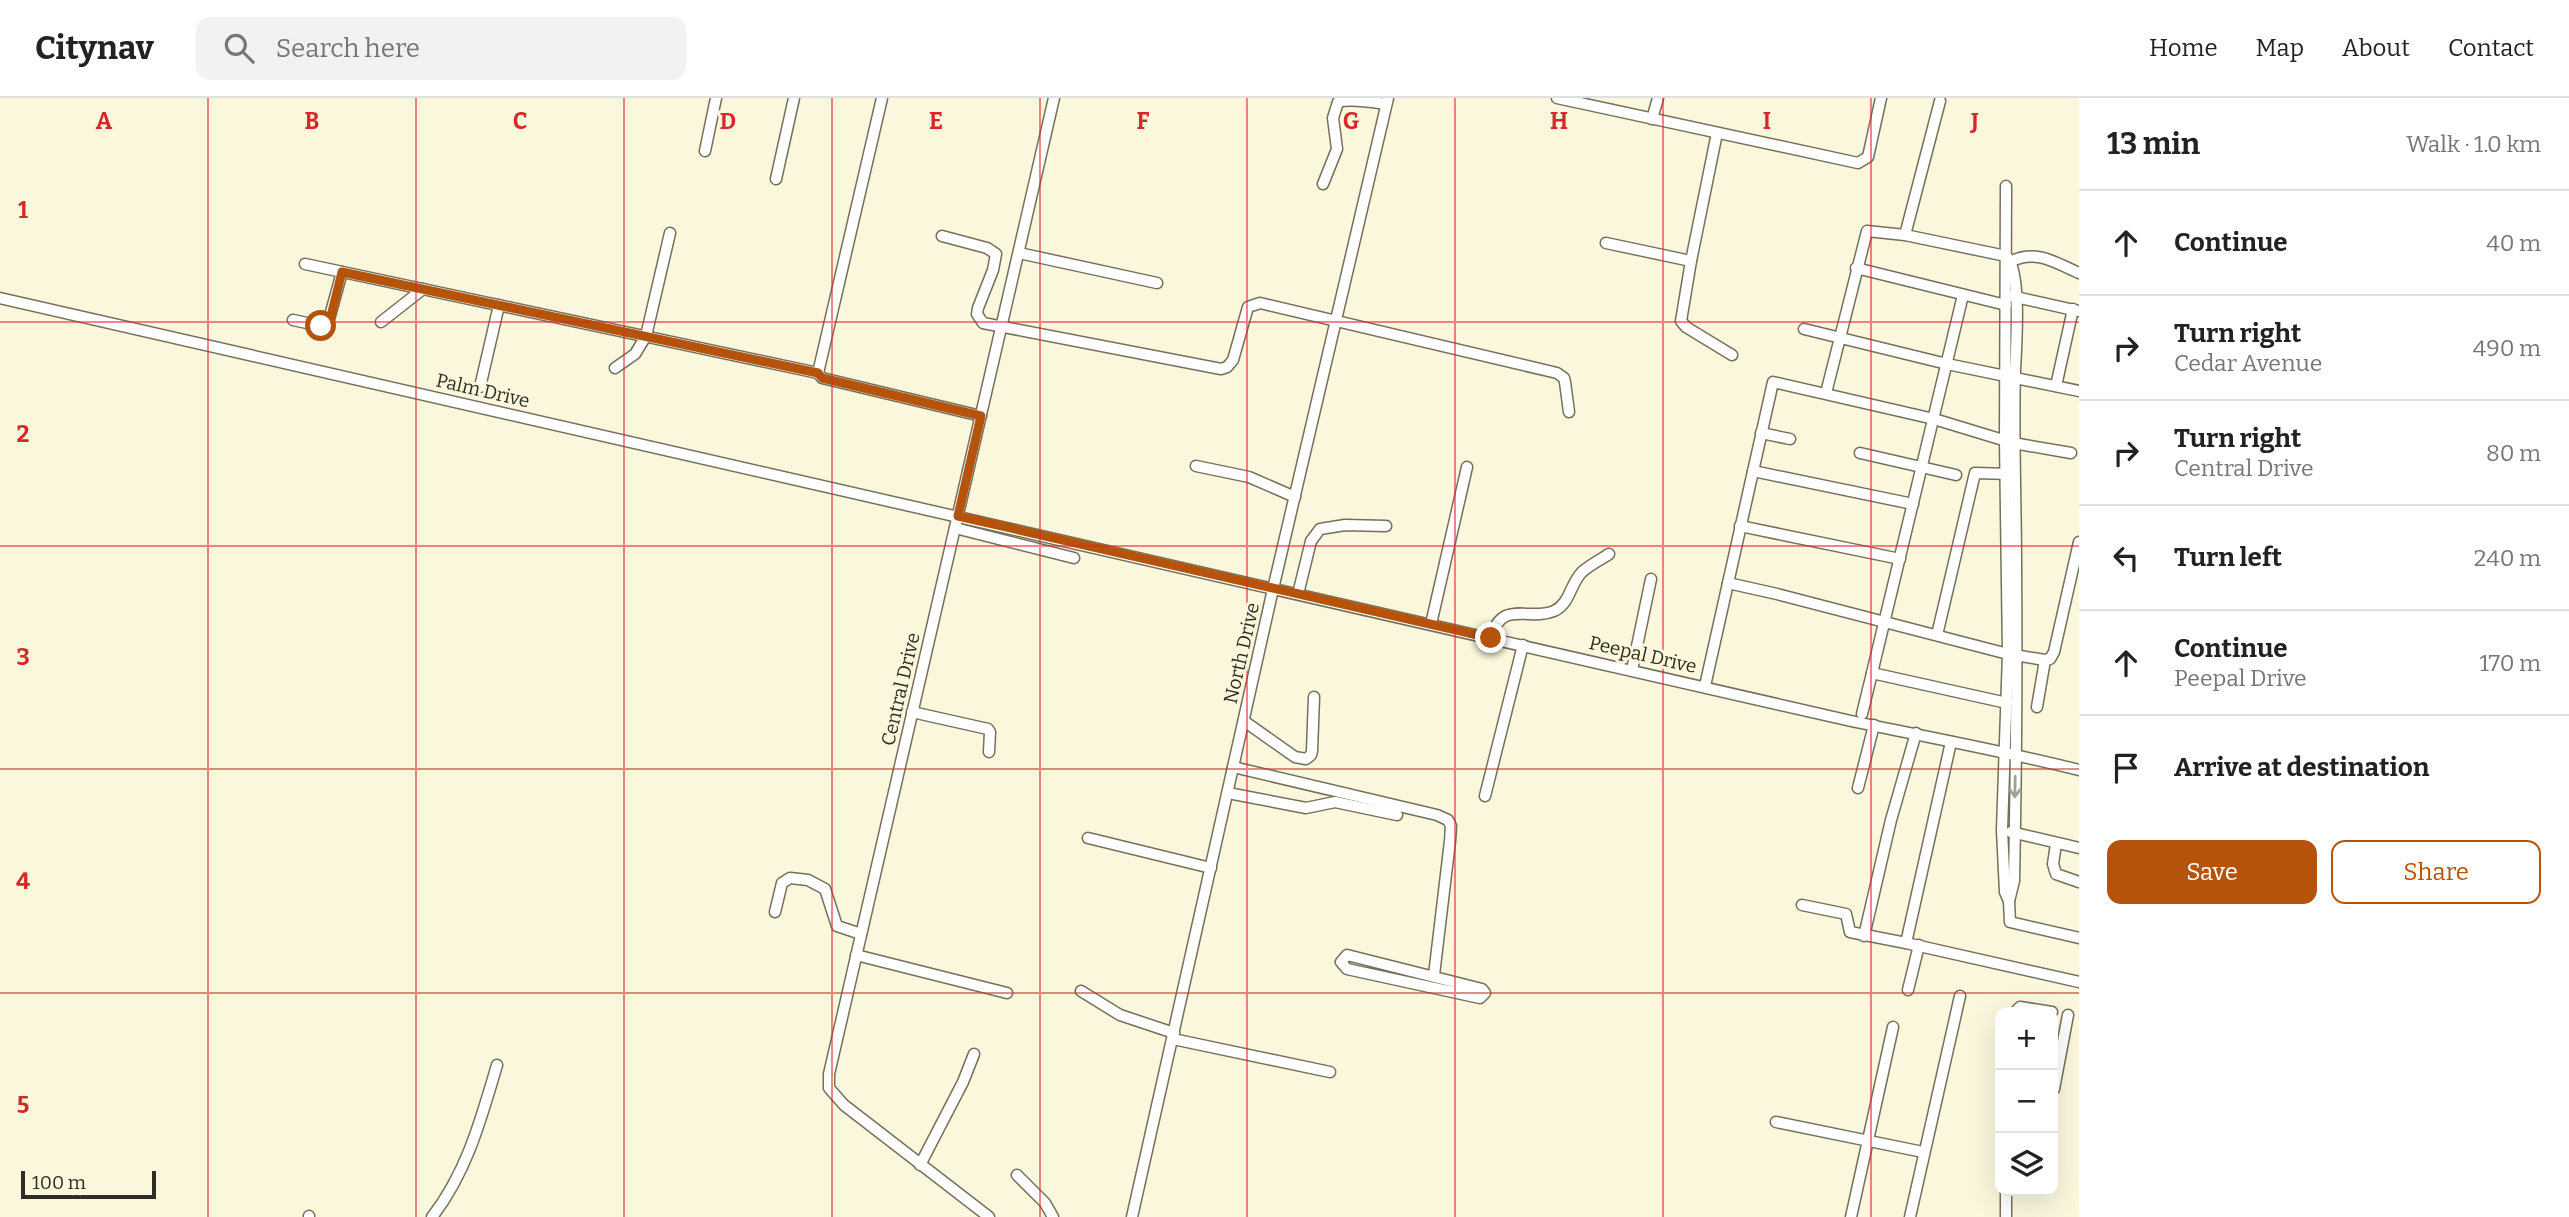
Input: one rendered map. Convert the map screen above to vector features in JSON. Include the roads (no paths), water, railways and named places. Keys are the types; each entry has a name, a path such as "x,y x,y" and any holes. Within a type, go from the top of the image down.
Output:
{"street":[{"path":"705,151 716,98"},
{"path":"776,179 794,98"},
{"path":"818,373 883,98"},
{"name":"Central Drive","path":"989,1217 844,1105 829,1088 828,1074 1054,98"},
{"path":"1556,98 1850,163 1864,162 1868,157 1881,98"},
{"path":"1652,119 1658,98"},
{"path":"1323,184 1337,149 1333,118 1338,102 1343,99 1387,101"},
{"path":"1905,235 1940,100"},
{"name":"North Drive","path":"1132,1217 1273,589 1387,101"},
{"path":"1717,133 1690,261 1681,321 1686,327 1732,355"},
{"path":"2006,186 2009,259 2011,655 2010,752 2003,830 2005,892 2009,901"},
{"path":"1826,393 1867,231 1905,235 2009,259 2027,255 2038,256 2079,273"},
{"path":"615,368 635,354 646,336 670,233"},
{"path":"942,236 987,248 996,254 977,314 983,323 1221,369 1233,360 1245,317 1252,304 1259,303 1557,373 1564,378 1569,412"},
{"path":"1606,243 1690,261"},
{"path":"1019,253 1157,283"},
{"path":"305,264 818,373 822,378 981,416"},
{"path":"1856,268 1963,295 2076,310 2056,386"},
{"path":"293,320 321,326 328,323 342,272"},
{"path":"381,322 423,289"},
{"path":"1862,714 1963,295"},
{"name":"Palm Drive","path":"0,298 1273,589"},
{"path":"480,387 499,304"},
{"path":"1804,329 2079,391"},
{"path":"1705,686 1773,382 1934,419 2009,442 2071,453"},
{"path":"1761,433 1790,439"},
{"path":"1860,453 1956,475"},
{"path":"1196,466 1250,477 1295,497"},
{"path":"1431,624 1467,467"},
{"path":"1753,471 1913,504"},
{"path":"1937,635 1975,473 2010,474"},
{"path":"1298,594 1311,541 1320,529 1345,525 1386,526"},
{"path":"1740,526 1900,559"},
{"path":"955,528 1074,558"},
{"path":"1728,583 1886,621 2011,655 2045,660 2050,659 2054,652 2079,542"},
{"path":"1491,638 1496,623 1510,614 1555,611 1566,600 1583,571 1609,554"},
{"path":"1632,670 1651,579"},
{"name":"Peepal Drive","path":"1273,589 1874,725 2010,752 2079,770"},
{"path":"1485,796 1523,645"},
{"path":"2011,655 2007,703 2014,833 2010,922 2079,938"},
{"path":"2037,707 2045,660"},
{"path":"1872,673 2007,703"},
{"path":"1244,721 1295,757 1306,759 1312,751 1314,697"},
{"path":"912,712 988,729 989,752"},
{"path":"1858,788 1874,725"},
{"path":"1864,936 1891,820 1916,733"},
{"path":"1906,943 1951,742"},
{"path":"1233,767 1437,815 1448,820 1451,826 1450,841 1434,975"},
{"path":"1228,793 1306,808 1335,802 1397,815"},
{"path":"2003,830 2079,848"},
{"path":"1088,838 1211,867"},
{"path":"2056,844 2054,871 2079,882"},
{"path":"775,912 782,883 790,878 808,880 825,889 837,926 861,934"},
{"path":"1802,905 1846,914 1850,932 1864,936 1919,945 2079,982"},
{"path":"1908,990 1919,945"},
{"path":"856,955 1007,993"},
{"path":"1348,955 1434,975 1485,990 1483,996 1480,998 1347,970 1341,962 1348,955"},
{"path":"1081,991 1120,1015 1173,1036 1330,1072"},
{"path":"1910,1217 1960,996"},
{"path":"2058,1013 2079,1017"},
{"path":"2058,1070 2068,1015"},
{"path":"1851,1217 1893,1027"},
{"path":"920,1165 963,1082 974,1054"},
{"path":"432,1217 446,1199 470,1151 497,1065"},
{"path":"1776,1122 1923,1152"},
{"path":"1017,1175 1045,1203 1053,1217"},
{"path":"2006,1217 2007,1196"}]}
